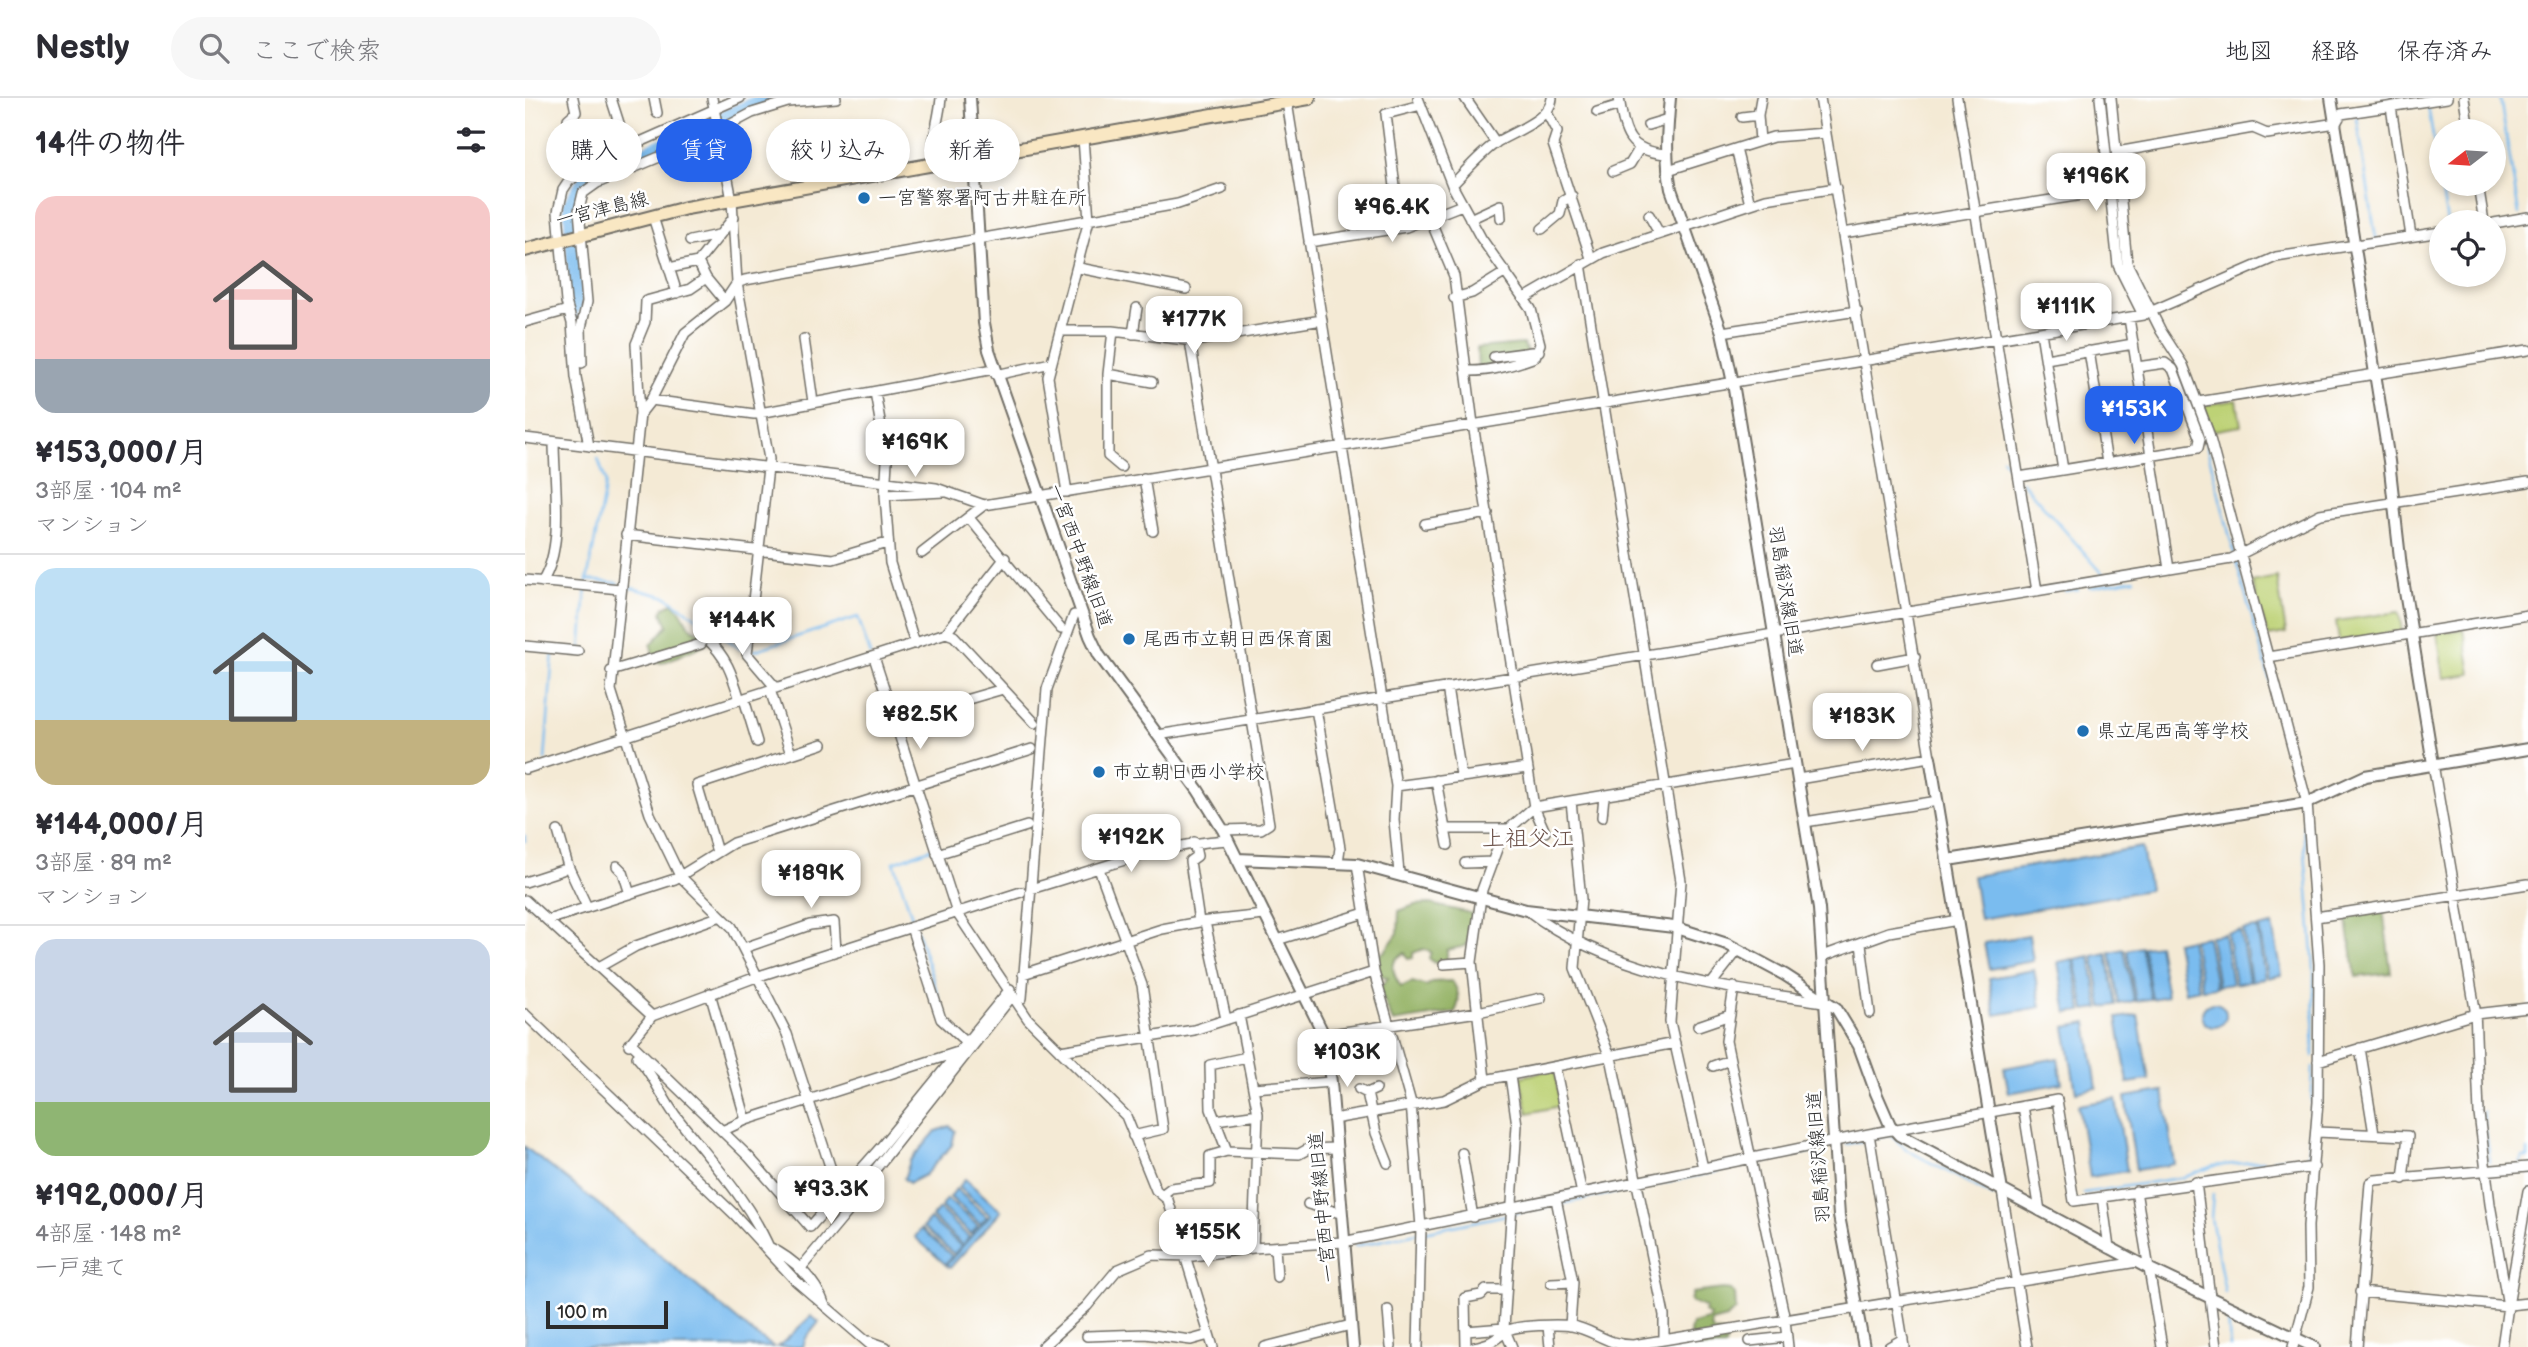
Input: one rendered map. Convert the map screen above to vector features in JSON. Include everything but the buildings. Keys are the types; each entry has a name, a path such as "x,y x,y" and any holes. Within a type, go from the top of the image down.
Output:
{"main road":[{"name":"一宮津島線","path":"1020,149 1309,98"},
{"name":"一宮津島線","path":"525,250 732,200 924,167"}],"street":[{"path":"568,119 576,112 573,98"},
{"path":"611,98 618,119"},
{"path":"654,98 657,113"},
{"path":"712,98 716,119"},
{"path":"642,142 740,98"},
{"path":"744,119 776,105 836,98"},
{"path":"939,119 941,98"},
{"name":"一宮西中野線旧道","path":"970,98 972,119"},
{"path":"1465,98 1496,143"},
{"path":"1452,185 1496,143 1546,111 1552,98"},
{"name":"羽島稲沢線旧道","path":"1670,98 1665,154 1683,224 1722,332 1733,383 1819,909 1839,1216 1864,1347"},
{"path":"1760,141 1758,115 1761,98"},
{"path":"1820,98 1908,611 2027,1347"},
{"path":"1957,98 2037,591"},
{"path":"2100,98 2118,264 2147,314 2183,365 2198,402 2307,803 2319,964 2317,1132 2308,1214 2309,1287 2294,1344"},
{"path":"2111,98 2127,263 2147,314"},
{"path":"2332,98 2453,895 2470,973 2475,1014 2479,1114 2489,1171 2490,1204 2509,1306"},
{"path":"2336,123 2341,114 2447,98"},
{"path":"2464,98 2467,119"},
{"path":"1406,227 1397,203 1386,114 1419,101 1452,185 1470,219 1525,298 1540,344 1535,357 1495,369 1466,371"},
{"path":"1597,112 1620,101 1630,141 1639,149 1665,154"},
{"path":"1287,102 1383,696 1396,786 1394,820 1399,873"},
{"path":"2391,107 2411,236"},
{"path":"1546,111 1557,132 1553,144 1591,258"},
{"path":"1742,117 1758,115"},
{"path":"1653,126 1668,119"},
{"path":"2117,152 2253,128 2267,134 2336,123"},
{"path":"1668,170 1760,141 1826,133"},
{"path":"1067,492 1048,377 1079,268 1089,220 1083,138"},
{"path":"1613,172 1630,164 1639,149"},
{"path":"1736,149 1750,204"},
{"path":"582,363 581,328 587,302 579,210 583,193 597,183 656,157"},
{"path":"568,182 559,201 560,241 576,377 589,446"},
{"path":"728,182 734,216 737,283 762,412 769,467 747,654 773,689 791,754"},
{"name":"一宮西中野線旧道","path":"977,182 984,323 995,372 1099,654 1159,735 1226,835 1324,1035 1331,1082 1353,1347"},
{"path":"1525,298 1591,258 1683,224 1750,204 1836,188"},
{"path":"640,414 651,401 685,334 725,301 737,283 1178,204 1221,189"},
{"path":"1843,233 2120,189"},
{"path":"1542,229 1560,214 1563,201 1572,196"},
{"path":"1309,242 1406,227 1462,205"},
{"path":"1470,219 1500,205 1503,215 1501,218"},
{"path":"1649,215 1659,233"},
{"path":"669,268 698,262 734,216"},
{"path":"653,217 677,293"},
{"path":"2506,221 2528,218"},
{"path":"1430,219 1454,276 1454,298 1527,768 1534,807 1545,831"},
{"path":"525,438 885,480 949,491 984,505 2129,318 2147,314 2276,257 2429,234"},
{"path":"689,241 718,235"},
{"path":"698,262 706,278 725,301"},
{"path":"1581,264 1681,881 1670,1022 1703,1168"},
{"path":"1079,268 1186,289"},
{"path":"1454,298 1472,293 1506,272"},
{"path":"706,278 690,289 646,301 645,321 636,344 640,414 611,690 650,814 680,876 732,927 787,1034 806,1100 839,1194"},
{"path":"525,316 567,307"},
{"path":"525,322 567,307"},
{"path":"1133,334 1137,308"},
{"path":"1722,332 1857,311"},
{"path":"2129,318 2169,569"},
{"path":"1062,331 1113,331 1190,341 1322,320"},
{"path":"1113,331 1108,374 1108,456 1121,467"},
{"path":"2042,332 2063,470"},
{"path":"804,339 813,402"},
{"path":"631,1043 652,1016 759,976 1163,849 1261,829 1269,824 1190,341"},
{"path":"2046,359 2133,344"},
{"path":"2198,402 2528,350"},
{"path":"1494,357 1539,351"},
{"path":"2089,351 2107,463"},
{"path":"651,401 754,414 1051,363"},
{"path":"2018,477 2198,447 2200,439 2173,369 2165,363 2137,367"},
{"path":"1108,374 1152,382"},
{"path":"950,389 953,378"},
{"path":"875,392 887,461 884,495 887,543 892,570 915,644"},
{"path":"542,582 553,560 555,543 554,442"},
{"path":"1145,478 1153,531"},
{"path":"1159,735 1383,696 2169,569 2239,556 2320,514 2528,482"},
{"path":"884,495 949,491"},
{"path":"922,553 970,519 984,505"},
{"path":"1426,524 1488,513"},
{"path":"970,519 1005,558 1061,629"},
{"path":"626,535 833,559 887,543"},
{"path":"525,769 946,633 1005,558"},
{"path":"892,570 903,566"},
{"path":"525,580 620,589"},
{"path":"800,1269 847,1213 852,1199 1015,994 1023,974 1026,891 1048,689 1074,614"},
{"path":"2269,657 2528,615"},
{"path":"946,633 954,636 1035,723"},
{"path":"611,671 704,641 723,653 757,743"},
{"path":"525,646 578,651"},
{"path":"874,657 957,913 1015,994 1028,1019 1123,1113 1157,1190 1163,1194 1213,1347"},
{"path":"1877,664 1915,657"},
{"path":"1447,687 1461,775"},
{"path":"941,707 1003,689"},
{"path":"1316,709 1340,848 1338,862"},
{"path":"717,852 697,785 822,744"},
{"path":"548,920 680,876 733,843 915,783 1033,749"},
{"path":"1948,860 2307,803 2365,776 2528,749"},
{"path":"1798,779 1930,757"},
{"path":"1485,1080 1472,962 1482,896 1493,862 1509,829 1534,807 1795,764"},
{"path":"1396,786 1527,768"},
{"path":"1436,780 1448,845"},
{"path":"1602,817 1604,796"},
{"path":"1571,801 1576,825 1581,915 1576,939 1575,968 1609,1056 1664,1315 1660,1343"},
{"path":"1805,822 1938,801"},
{"path":"937,854 1027,826"},
{"path":"1445,829 1509,829"},
{"path":"558,831 568,866 587,907"},
{"path":"1194,842 1198,856 1190,861 1226,1018"},
{"path":"1237,859 1357,864 1399,873 1526,910 1679,928 1738,950 1809,989 1836,1008 1859,1046 1894,1129 1929,1153 2001,1192 2294,1344 2314,1347"},
{"path":"1465,863 1493,862"},
{"path":"1357,864 1374,972 1411,1103 1421,1227 1418,1347"},
{"path":"618,866 623,872 630,894"},
{"path":"1099,869 1142,985 1163,1129 1133,1136"},
{"path":"525,882 543,881 562,870"},
{"path":"2316,917 2528,884"},
{"path":"525,900 652,1016"},
{"path":"1526,910 1576,939 1629,964 1712,983 1826,1003"},
{"path":"1277,940 1365,913"},
{"path":"1023,974 1124,939 1202,922 1264,915"},
{"path":"599,967 636,946 721,916"},
{"path":"1823,956 1889,932 1958,920"},
{"path":"744,948 810,925 834,922 836,951"},
{"path":"911,927 941,1019 966,1041"},
{"path":"1861,944 1871,1013"},
{"path":"1712,983 1738,950"},
{"path":"1444,964 1472,962"},
{"path":"1060,1051 1194,1030 1374,972"},
{"path":"1734,987 1726,1041 1788,1342 1749,1344 1749,1327"},
{"path":"710,993 746,1120"},
{"path":"631,1043 749,1157 810,1227 966,1041 1015,994"},
{"path":"1324,1035 1478,1012 1541,998"},
{"path":"2318,1061 2475,1014 2528,1008"},
{"path":"525,1014 735,1214 775,1260 873,1347"},
{"path":"1239,1015 1258,1114 1253,1248"},
{"path":"1698,1026 1730,1015"},
{"path":"631,1043 634,1054 653,1074 674,1114 715,1163 775,1260"},
{"path":"1333,1119 1411,1103 1444,1100 1485,1080 1675,1043"},
{"path":"2360,1048 2374,1135"},
{"path":"722,1131 746,1120 958,1052"},
{"path":"1227,1151 1211,1109 1210,1065 1247,1057"},
{"path":"1713,1066 1730,1060"},
{"path":"1555,1067 1582,1194"},
{"path":"1474,1347 1502,1338 1505,1329 1517,1125 1510,1076"},
{"path":"1253,1088 1331,1082"},
{"path":"1376,1089 1363,1091 1388,1163"},
{"path":"1042,1347 1087,1306 1117,1270 1152,1255 1185,1255 1343,1242 1894,1129 2057,1100 2074,1201 2314,1167"},
{"path":"2022,1106 2040,1211"},
{"path":"1216,1120 1258,1114"},
{"path":"2317,1132 2408,1136 2403,1179"},
{"path":"1869,1134 1903,1343 1889,1347"},
{"path":"1163,1194 1171,1188 1210,1183 1210,1156 1227,1151 1299,1154 1308,1149 1335,1148"},
{"path":"1462,1153 1473,1217"},
{"path":"2357,1347 2370,1183 2375,1180 2528,1167"},
{"path":"2196,1182 2216,1347"},
{"path":"2136,1191 2162,1347"},
{"path":"2502,1347 2528,1191"},
{"path":"2102,1197 2109,1248"},
{"path":"1556,1199 1573,1282 1570,1326"},
{"path":"1308,1204 1340,1213"},
{"path":"769,1247 800,1269 819,1288 826,1307"},
{"path":"1275,1247 1277,1277"},
{"path":"1466,1331 1570,1326 1620,1345 1660,1343 2137,1262"},
{"path":"1551,1283 1573,1282"},
{"path":"1466,1347 1465,1298 1481,1295 1486,1290 1506,1290"},
{"path":"2360,1292 2509,1306 2528,1303"},
{"path":"1388,1310 1391,1347"},
{"path":"1265,1347 1351,1325"},
{"path":"1548,1326 1550,1347"},
{"path":"1505,1329 1512,1347"},
{"path":"1087,1336 1145,1334 1191,1340 1209,1335"},
{"path":"1590,1334 1590,1347"},
{"path":"864,1340 886,1347"}],"green space":[{"path":"1523,344 1528,353 1521,362 1478,371 1477,348"},
{"path":"2237,400 2241,426 2211,431 2204,405"},
{"path":"2277,577 2286,633 2268,636 2252,582"},
{"path":"673,603 688,624 704,635 706,644 662,663 654,661 651,645 668,625 662,613 664,607"},
{"path":"2399,612 2402,631 2339,641 2336,621"},
{"path":"2464,629 2471,674 2444,678 2437,633"},
{"path":"1430,904 1474,914 1475,927 1466,946 1447,950 1447,960 1434,963 1429,958 1431,952 1423,949 1413,953 1413,958 1408,959 1405,953 1396,960 1394,973 1401,987 1412,982 1427,986 1431,982 1452,981 1458,996 1457,1008 1455,1012 1393,1022 1379,989 1388,978 1376,973 1373,959 1385,951 1398,933 1399,911 1415,905"},
{"path":"2383,909 2391,973 2356,977 2346,916"},
{"path":"1555,1069 1560,1106 1528,1113 1520,1077"},
{"path":"1731,1290 1735,1294 1736,1310 1726,1318 1711,1322 1712,1331 1727,1335 1725,1347 1698,1347 1690,1333 1692,1324 1708,1320 1710,1316 1704,1312 1706,1308 1690,1301 1692,1293"}],"water":[{"path":"2142,847 2149,890 1980,919 1973,876"},
{"path":"2273,925 2282,975 2268,978 2259,928"},
{"path":"2257,928 2265,978 2251,981 2243,930"},
{"path":"2240,931 2249,981 2235,984 2227,933"},
{"path":"2224,934 2232,984 2218,986 2210,936"},
{"path":"2029,935 2033,961 1989,969 1984,943"},
{"path":"2207,937 2216,987 2202,989 2193,939"},
{"path":"2190,939 2199,989 2185,992 2176,942"},
{"path":"2158,945 2167,996 2152,999 2143,947"},
{"path":"2141,947 2151,999 2136,1001 2127,950"},
{"path":"2124,949 2134,1001 2119,1004 2110,952"},
{"path":"2107,953 2116,1005 2102,1007 2093,956"},
{"path":"2090,956 2099,1008 2085,1010 2075,959"},
{"path":"2073,959 2082,1011 2067,1013 2058,962"},
{"path":"2034,970 2041,1007 1995,1015 1989,978"},
{"path":"2214,1003 2223,1006 2226,1015 2223,1024 2214,1027 2205,1024 2202,1015 2205,1006"},
{"path":"2138,1015 2149,1080 2128,1083 2117,1018"},
{"path":"2087,1023 2097,1088 2076,1092 2065,1027"},
{"path":"2058,1058 2062,1083 2009,1093 2004,1068"},
{"path":"2163,1091 2175,1164 2136,1170 2125,1097"},
{"path":"2116,1099 2127,1171 2090,1177 2078,1105"},
{"path":"950,1126 955,1131 952,1145 925,1175 909,1183 904,1179 910,1161 936,1131"},
{"path":"525,1147 606,1210 754,1334 774,1347 525,1347"},
{"path":"965,1179 1001,1211 950,1268 946,1265 990,1215 959,1187"},
{"path":"956,1189 987,1217 980,1224 950,1197"},
{"path":"947,1199 978,1226 971,1234 941,1207"},
{"path":"939,1209 969,1237 963,1245 932,1217"},
{"path":"930,1219 961,1246 954,1254 923,1227"},
{"path":"921,1229 952,1256 945,1264 915,1237"},
{"path":"811,1316 819,1322 806,1338 803,1347 778,1347"}],"waterway":[{"path":"576,306 570,204 584,180 767,98"},
{"path":"2105,98 2108,136"},
{"path":"2500,98 2519,214"},
{"path":"2428,106 2445,210"},
{"path":"2357,118 2376,239"},
{"path":"2120,243 2124,267"},
{"path":"2134,288 2144,307"},
{"path":"570,307 576,306 577,327"},
{"path":"2148,315 2171,354"},
{"path":"580,369 584,394"},
{"path":"2202,428 2234,553"},
{"path":"2002,458 2015,474"},
{"path":"587,581 606,482 598,459"},
{"path":"2022,482 2104,575"},
{"path":"2236,561 2276,702"},
{"path":"2090,587 2135,579"},
{"path":"588,580 618,583"},
{"path":"624,586 667,597 741,649"},
{"path":"581,651 586,588"},
{"path":"2065,591 2078,589"},
{"path":"753,651 858,617 870,655"},
{"path":"545,760 553,651"},
{"path":"1176,737 1246,725"},
{"path":"2303,826 2314,968 2313,1056"},
{"path":"525,836 525,841"},
{"path":"914,923 894,862 933,848"},
{"path":"917,931 945,1017"},
{"path":"2306,1156 2309,1155 2313,1067"},
{"path":"2483,1112 2490,1162"},
{"path":"1847,1144 1891,1135 1907,1150 1993,1196"},
{"path":"1561,1204 1824,1149"},
{"path":"2520,1163 2523,1158 2528,1158 2528,1151"},
{"path":"2273,1159 2292,1157"},
{"path":"2084,1193 2185,1177 2214,1166 2263,1161"},
{"path":"2213,1194 2211,1218 2225,1292"},
{"path":"1424,1232 1555,1205"},
{"path":"1355,1246 1417,1233"},
{"path":"2228,1315 2230,1347"}],"place":[{"name":"一宮警察署阿古井駐在所","path":"864,198"},
{"name":"尾西市立朝日西保育園","path":"1129,639"},
{"name":"県立尾西高等学校","path":"2083,731"},
{"name":"市立朝日西小学校","path":"1099,772"}],"district":[{"name":"上祖父江","path":"1528,839"}]}
